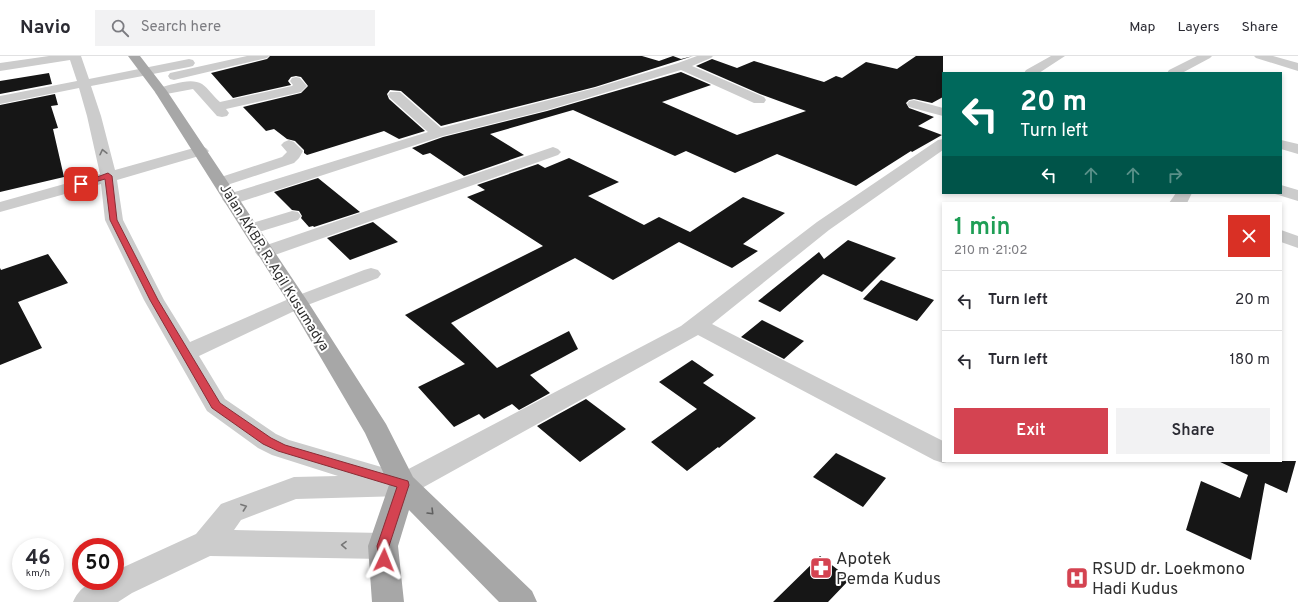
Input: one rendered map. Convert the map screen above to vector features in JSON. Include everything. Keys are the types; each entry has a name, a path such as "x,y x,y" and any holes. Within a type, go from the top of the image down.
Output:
{"main road":[{"name":"Jalan AKBP. R. Agil Kusumadya","path":"144,69 201,151 298,302 377,431 404,485 521,602"},
{"path":"388,602 383,546 404,485"}],"street":[{"path":"0,67 74,56 94,116 108,176 114,220 154,300 216,405 267,441 281,448 404,485"},
{"path":"144,69 263,56"},
{"path":"226,190 438,133 542,107 682,66 707,56"},
{"path":"1032,72 1060,56"},
{"path":"1175,72 1206,56"},
{"path":"1260,56 1298,67"},
{"path":"1269,70 1298,56"},
{"path":"0,100 84,84 144,69 189,63"},
{"path":"682,66 759,100"},
{"path":"144,69 197,86 220,110 301,86 296,81"},
{"path":"395,95 438,133"},
{"path":"914,104 942,112"},
{"path":"1282,144 1298,149"},
{"path":"226,190 262,170 288,160 295,151 289,145"},
{"path":"89,602 122,583 207,543 232,512 294,488 404,485 689,331 823,226 942,145"},
{"path":"0,207 201,151"},
{"path":"265,252 553,152"},
{"path":"1282,190 1298,196"},
{"path":"252,229 292,216"},
{"path":"1282,236 1298,242"},
{"path":"186,354 298,302 371,274"},
{"path":"696,325 942,452"},
{"path":"207,543 383,546"}],"building":[{"path":"270,56 642,56 659,61 673,56 681,59 693,56 595,87 441,126 401,91 390,90 387,94 389,99 425,131 399,139 384,131 307,155 295,141 287,139 274,129 266,131 243,107 301,93 308,86 301,77 291,77 288,81 291,85 233,98 211,73 267,59"},
{"path":"916,56 943,56 942,98 932,103 914,99 909,100 906,103 909,108 934,117 918,126 942,135 912,152 911,151 856,186 777,154 735,173 686,151 675,156 573,110 490,134 524,155 464,176 430,153 423,155 412,148 443,137 547,111 681,72 711,85 662,102 737,135 806,111 760,94 696,66 712,59 737,68 754,61 824,82 836,76 842,78 866,62 897,69"},
{"path":"49,73 52,84 0,94 0,81"},
{"path":"55,94 58,105 51,106 58,128 53,129 64,177 0,192 0,105"},
{"path":"569,158 619,182 588,196 644,225 659,217 690,232 743,197 785,213 743,244 758,251 732,268 679,242 613,280 575,258 451,323 497,368 569,331 578,349 530,375 550,393 519,410 512,404 484,419 479,414 454,427 418,387 465,364 405,315 543,246 467,197 485,190 477,185 538,164 545,168"},
{"path":"318,178 360,212 314,227 309,227 301,218 302,216 299,211 292,210 274,192"},
{"path":"373,222 398,242 350,260 327,238"},
{"path":"848,240 896,258 862,292 823,274 780,312 758,301 819,252 824,259"},
{"path":"48,254 68,283 18,302 42,348 0,365 0,268 1,270"},
{"path":"881,280 934,300 917,321 863,299"},
{"path":"762,320 804,341 784,359 741,337"},
{"path":"692,360 714,375 703,383 756,418 719,448 718,447 687,471 651,442 697,409 659,382"},
{"path":"586,399 626,429 580,462 537,426"},
{"path":"836,453 886,478 863,507 813,477"},
{"path":"1296,461 1287,493 1265,483 1251,560 1186,530 1201,481 1240,498 1248,475 1220,462"},
{"name":"Apotek Pemda Kudus","path":"820,556 850,579 828,602 773,602"}],"place":[{"name":"Apotek Pemda Kudus","path":"821,568"},
{"name":"RSUD dr. Loekmono Hadi Kudus","path":"1077,578"}],"route":[{"path":"81,184 108,176 114,220 154,300 216,405 267,441 281,448 404,485 383,546 384,560"}]}
